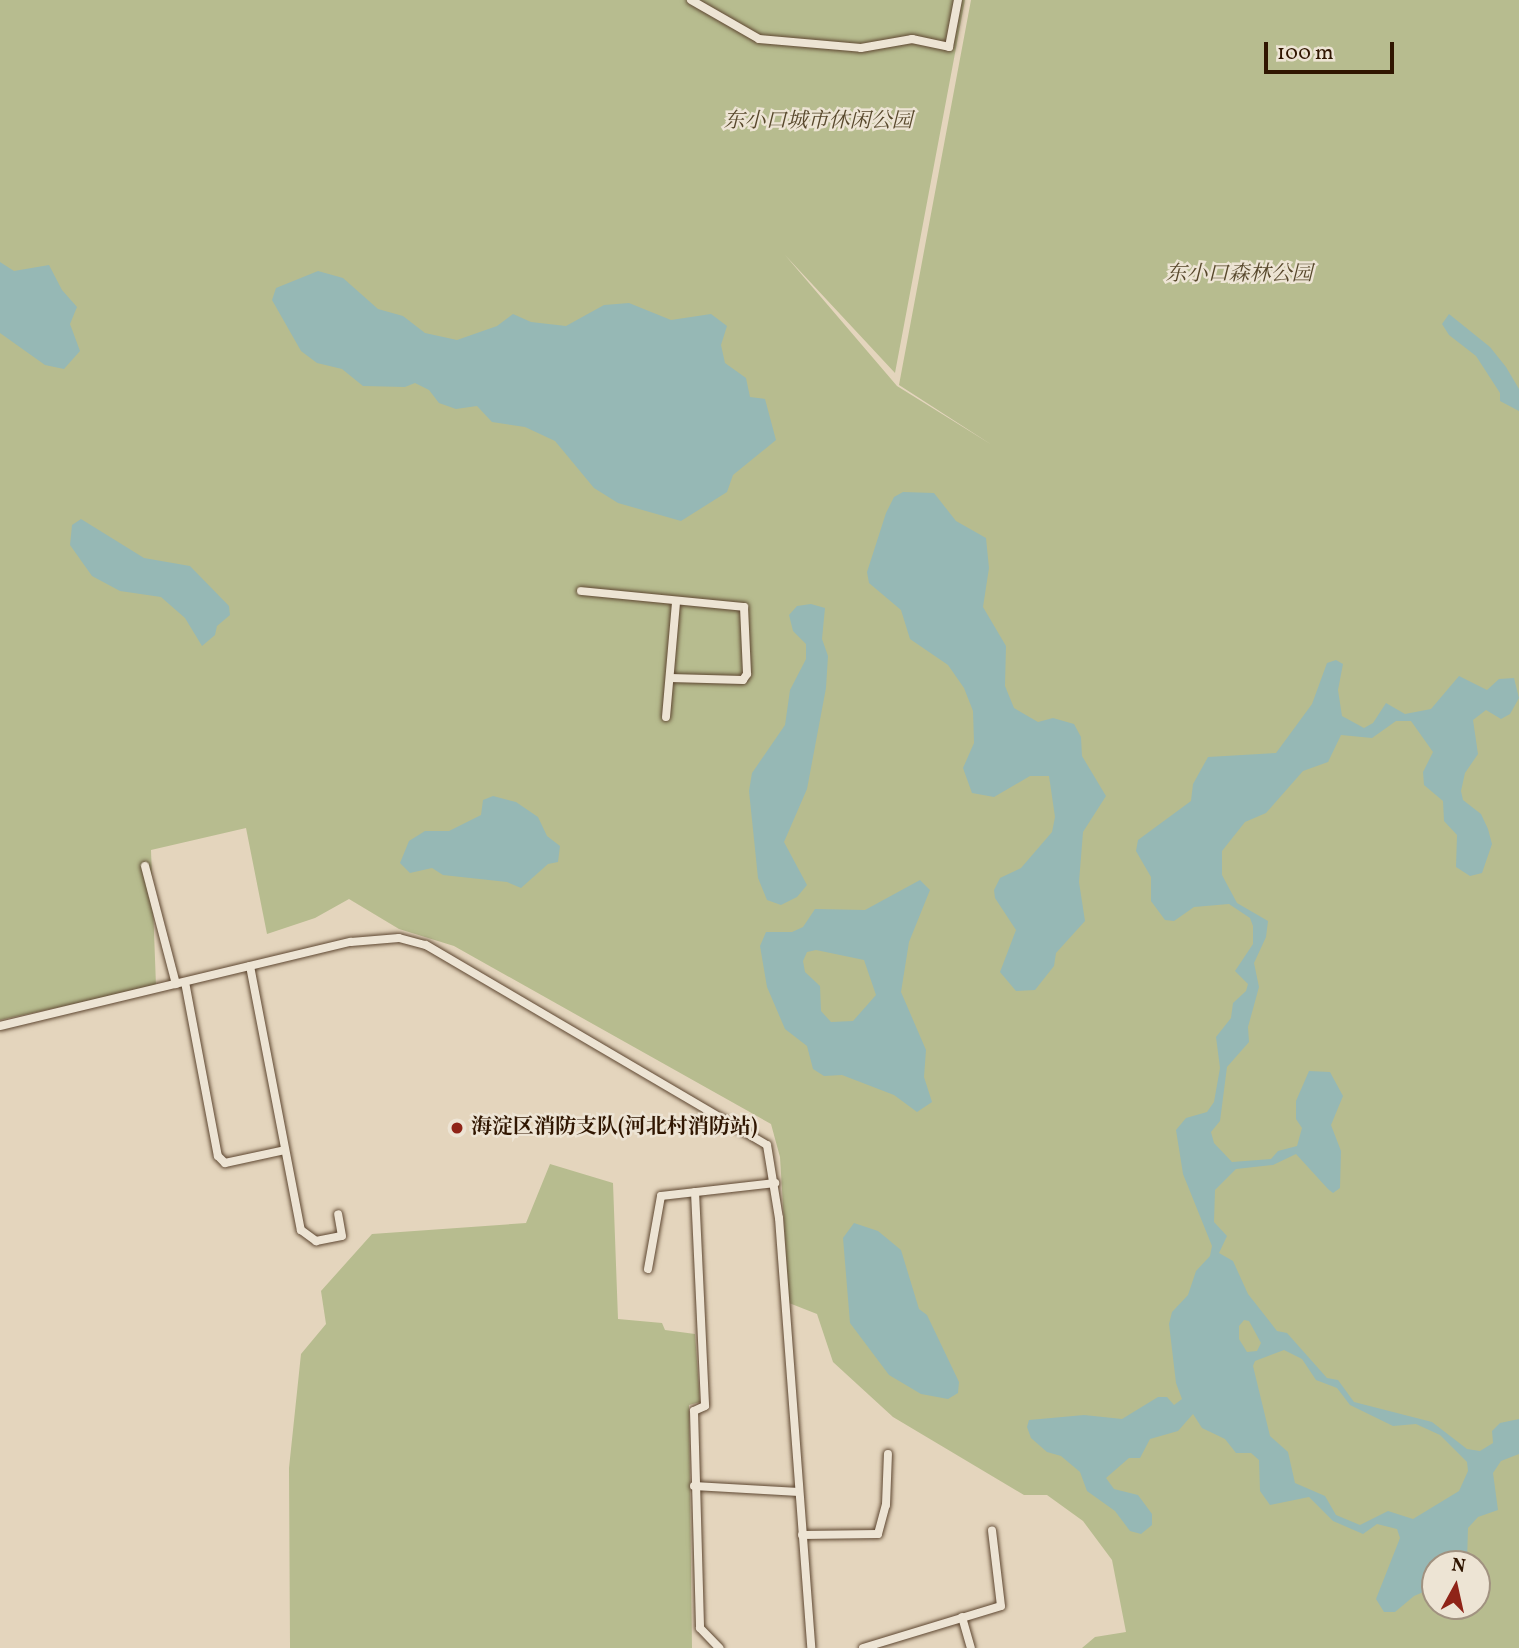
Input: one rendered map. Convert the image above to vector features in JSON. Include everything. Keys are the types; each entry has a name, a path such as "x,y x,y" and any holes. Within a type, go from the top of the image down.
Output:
{"street":[{"path":"691,0 758,39 861,48 912,39 949,47 958,0"},
{"path":"581,591 642,594 677,603 744,607 747,674 743,680 670,678"},
{"path":"667,717 677,603"},
{"path":"145,866 176,984"},
{"path":"0,1026 351,942 399,938 426,945 767,1145 775,1183 811,1648"},
{"path":"250,966 301,1230 316,1241 342,1236 338,1214"},
{"path":"186,982 218,1156 225,1163 285,1150"},
{"path":"648,1269 661,1196 775,1183"},
{"path":"695,1192 705,1406 694,1411 699,1628 719,1648"},
{"path":"802,1535 878,1534 886,1504 888,1454"},
{"path":"694,1486 799,1492"},
{"path":"863,1648 1001,1605 992,1531"},
{"path":"962,1617 971,1648"}],"green space":[{"path":"0,0 965,0 895,373 785,255 897,386 992,445 899,385 971,0 1519,0 1519,1648 1082,1648 1095,1637 1126,1632 1112,1560 1083,1521 1047,1495 1024,1495 893,1417 833,1362 817,1314 789,1303 780,1157 771,1124 454,946 399,929 349,899 315,918 267,934 246,828 151,850 156,986 0,1020"},
{"path":"550,1164 613,1183 618,1319 662,1323 665,1330 695,1334 700,1402 689,1405 692,1648 290,1648 289,1468 301,1354 326,1324 321,1291 372,1234 526,1223"}],"water":[{"path":"0,262 14,271 49,265 62,290 77,307 70,324 80,351 64,369 45,365 0,333"},
{"path":"318,271 343,278 378,309 403,316 425,333 457,340 497,326 513,314 531,322 566,326 604,305 629,303 671,320 711,314 727,326 721,345 725,363 746,378 750,397 765,399 776,440 733,475 727,492 681,521 618,503 594,488 555,441 525,427 492,422 477,406 456,409 439,403 429,390 415,383 405,387 363,386 342,369 317,363 301,351 272,300 276,288"},
{"path":"1449,314 1490,347 1506,367 1519,389 1519,411 1500,401 1500,393 1476,356 1449,335 1442,324"},
{"path":"903,492 934,493 956,521 986,538 989,568 983,607 1006,646 1005,686 1014,708 1038,722 1053,718 1074,724 1081,737 1082,756 1106,796 1083,832 1079,882 1085,921 1056,953 1054,966 1035,990 1016,991 1000,972 1016,930 995,898 994,890 1000,878 1021,868 1052,832 1055,817 1049,776 1030,776 994,797 972,793 963,768 974,743 973,711 964,688 948,665 910,639 901,610 869,583 867,572 886,513 894,497"},
{"path":"81,519 144,558 190,566 229,606 230,615 217,626 215,635 202,646 185,618 161,597 120,591 92,576 70,545 72,525"},
{"path":"811,604 825,608 822,639 828,656 826,688 807,789 784,842 807,885 797,897 781,905 767,900 758,878 749,791 752,773 785,725 790,690 806,659 806,644 793,631 789,615 797,606"},
{"path":"1336,660 1343,664 1338,690 1342,716 1364,728 1373,723 1386,703 1405,714 1431,709 1459,676 1487,690 1499,679 1514,678 1519,698 1510,714 1501,719 1486,710 1473,720 1478,754 1465,773 1461,791 1463,800 1481,814 1492,844 1482,873 1470,876 1456,867 1457,835 1444,821 1443,801 1424,785 1423,772 1433,752 1411,721 1396,721 1372,738 1341,735 1328,762 1303,771 1266,813 1245,822 1222,851 1222,875 1237,903 1268,921 1266,937 1254,963 1259,987 1248,1027 1249,1042 1227,1067 1220,1121 1211,1132 1214,1143 1232,1162 1271,1159 1278,1151 1297,1146 1302,1128 1296,1119 1296,1101 1309,1071 1330,1072 1343,1096 1331,1125 1341,1151 1340,1188 1333,1193 1296,1154 1273,1165 1236,1169 1215,1190 1214,1222 1227,1236 1219,1253 1233,1261 1248,1294 1277,1331 1287,1333 1327,1378 1338,1380 1354,1402 1432,1422 1467,1449 1480,1451 1493,1443 1492,1431 1500,1423 1519,1419 1519,1454 1501,1461 1493,1473 1498,1510 1478,1517 1468,1528 1467,1550 1421,1550 1421,1593 1395,1612 1384,1612 1376,1599 1400,1538 1397,1529 1377,1524 1363,1534 1333,1521 1309,1497 1270,1505 1260,1491 1259,1460 1251,1453 1236,1453 1225,1439 1202,1428 1193,1414 1178,1431 1150,1439 1140,1458 1129,1458 1106,1478 1114,1489 1138,1495 1152,1514 1152,1525 1141,1534 1130,1531 1115,1511 1087,1491 1080,1472 1061,1456 1047,1452 1031,1438 1027,1427 1029,1420 1084,1415 1122,1419 1158,1397 1167,1397 1174,1405 1182,1399 1176,1383 1169,1324 1172,1312 1188,1295 1196,1271 1210,1256 1212,1246 1183,1174 1176,1130 1186,1118 1207,1112 1214,1102 1220,1068 1216,1037 1231,1018 1233,1003 1246,991 1248,984 1235,971 1253,944 1253,926 1250,918 1229,904 1194,907 1174,921 1165,920 1151,901 1151,877 1136,851 1138,840 1191,801 1193,784 1208,757 1276,753 1312,704 1327,663","holes":["1244,1320 1249,1321 1261,1343 1257,1351 1247,1352 1239,1339 1239,1326","1284,1350 1302,1359 1316,1380 1337,1388 1350,1405 1393,1426 1416,1424 1440,1435 1467,1462 1468,1471 1459,1491 1413,1519 1388,1511 1360,1525 1336,1515 1325,1496 1295,1483 1288,1452 1270,1436 1253,1366 1255,1361"]},
{"path":"493,796 516,802 538,817 547,836 560,846 558,862 548,864 521,888 507,882 443,875 432,868 410,873 400,863 409,841 425,831 449,831 481,815 483,800"},
{"path":"920,880 930,890 909,942 901,992 926,1050 924,1077 932,1102 917,1112 894,1095 842,1075 824,1076 813,1069 807,1046 785,1029 767,987 760,946 766,932 792,932 803,927 815,909 865,910","holes":["816,950 864,960 876,995 853,1021 831,1022 821,1011 820,986 805,972 803,961 807,952"]},
{"path":"854,1223 878,1231 901,1250 919,1309 927,1315 959,1382 958,1393 948,1399 921,1394 889,1375 850,1323 843,1238"}],"place":[{"name":"海淀区消防支队(河北村消防站)","path":"457,1128"}],"park label":[{"name":"东小口城市休闲公园","path":"818,122"},
{"name":"东小口森林公园","path":"1239,275"}]}
